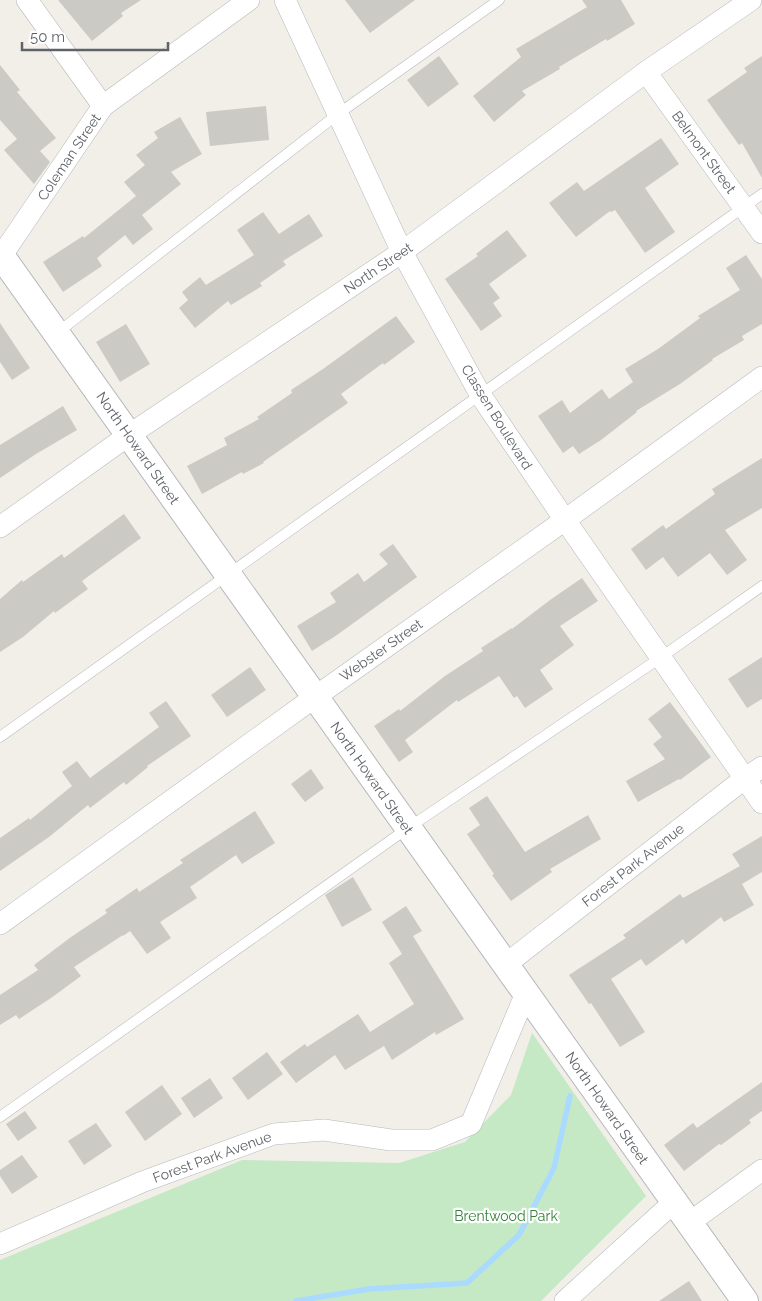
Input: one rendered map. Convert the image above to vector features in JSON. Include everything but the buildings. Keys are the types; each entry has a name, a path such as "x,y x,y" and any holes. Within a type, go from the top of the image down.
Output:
{"street":[{"path":"27,0 103,106"},
{"name":"Coleman Street","path":"1,256 103,106 249,0"},
{"name":"Classen Boulevard","path":"284,0 402,252 481,396 660,658 762,803"},
{"name":"North Street","path":"0,528 129,436 402,252 646,72 751,0"},
{"name":"Belmont Street","path":"646,72 762,233"},
{"name":"North Howard Street","path":"1,256 745,1301"},
{"name":"Webster Street","path":"0,924 314,696 565,520 762,377"},
{"name":"Forest Park Avenue","path":"506,965 744,779 762,767"},
{"name":"Forest Park Avenue","path":"0,1244 142,1182 274,1134 324,1130 392,1140 432,1140 471,1124 526,993"},
{"path":"565,1301 682,1213 762,1170"}],"lane":[{"path":"56,334 338,114 499,0"},
{"path":"0,737 762,194"},
{"path":"0,1117 408,828 660,658 762,586"}],"green space":[{"name":"Brentwood Park","path":"532,1033 646,1196 541,1301 0,1301 0,1260 242,1160 399,1163 465,1142 511,1095"}],"waterway":[{"path":"296,1301 369,1289 467,1283 519,1235 554,1168 570,1096"}]}
